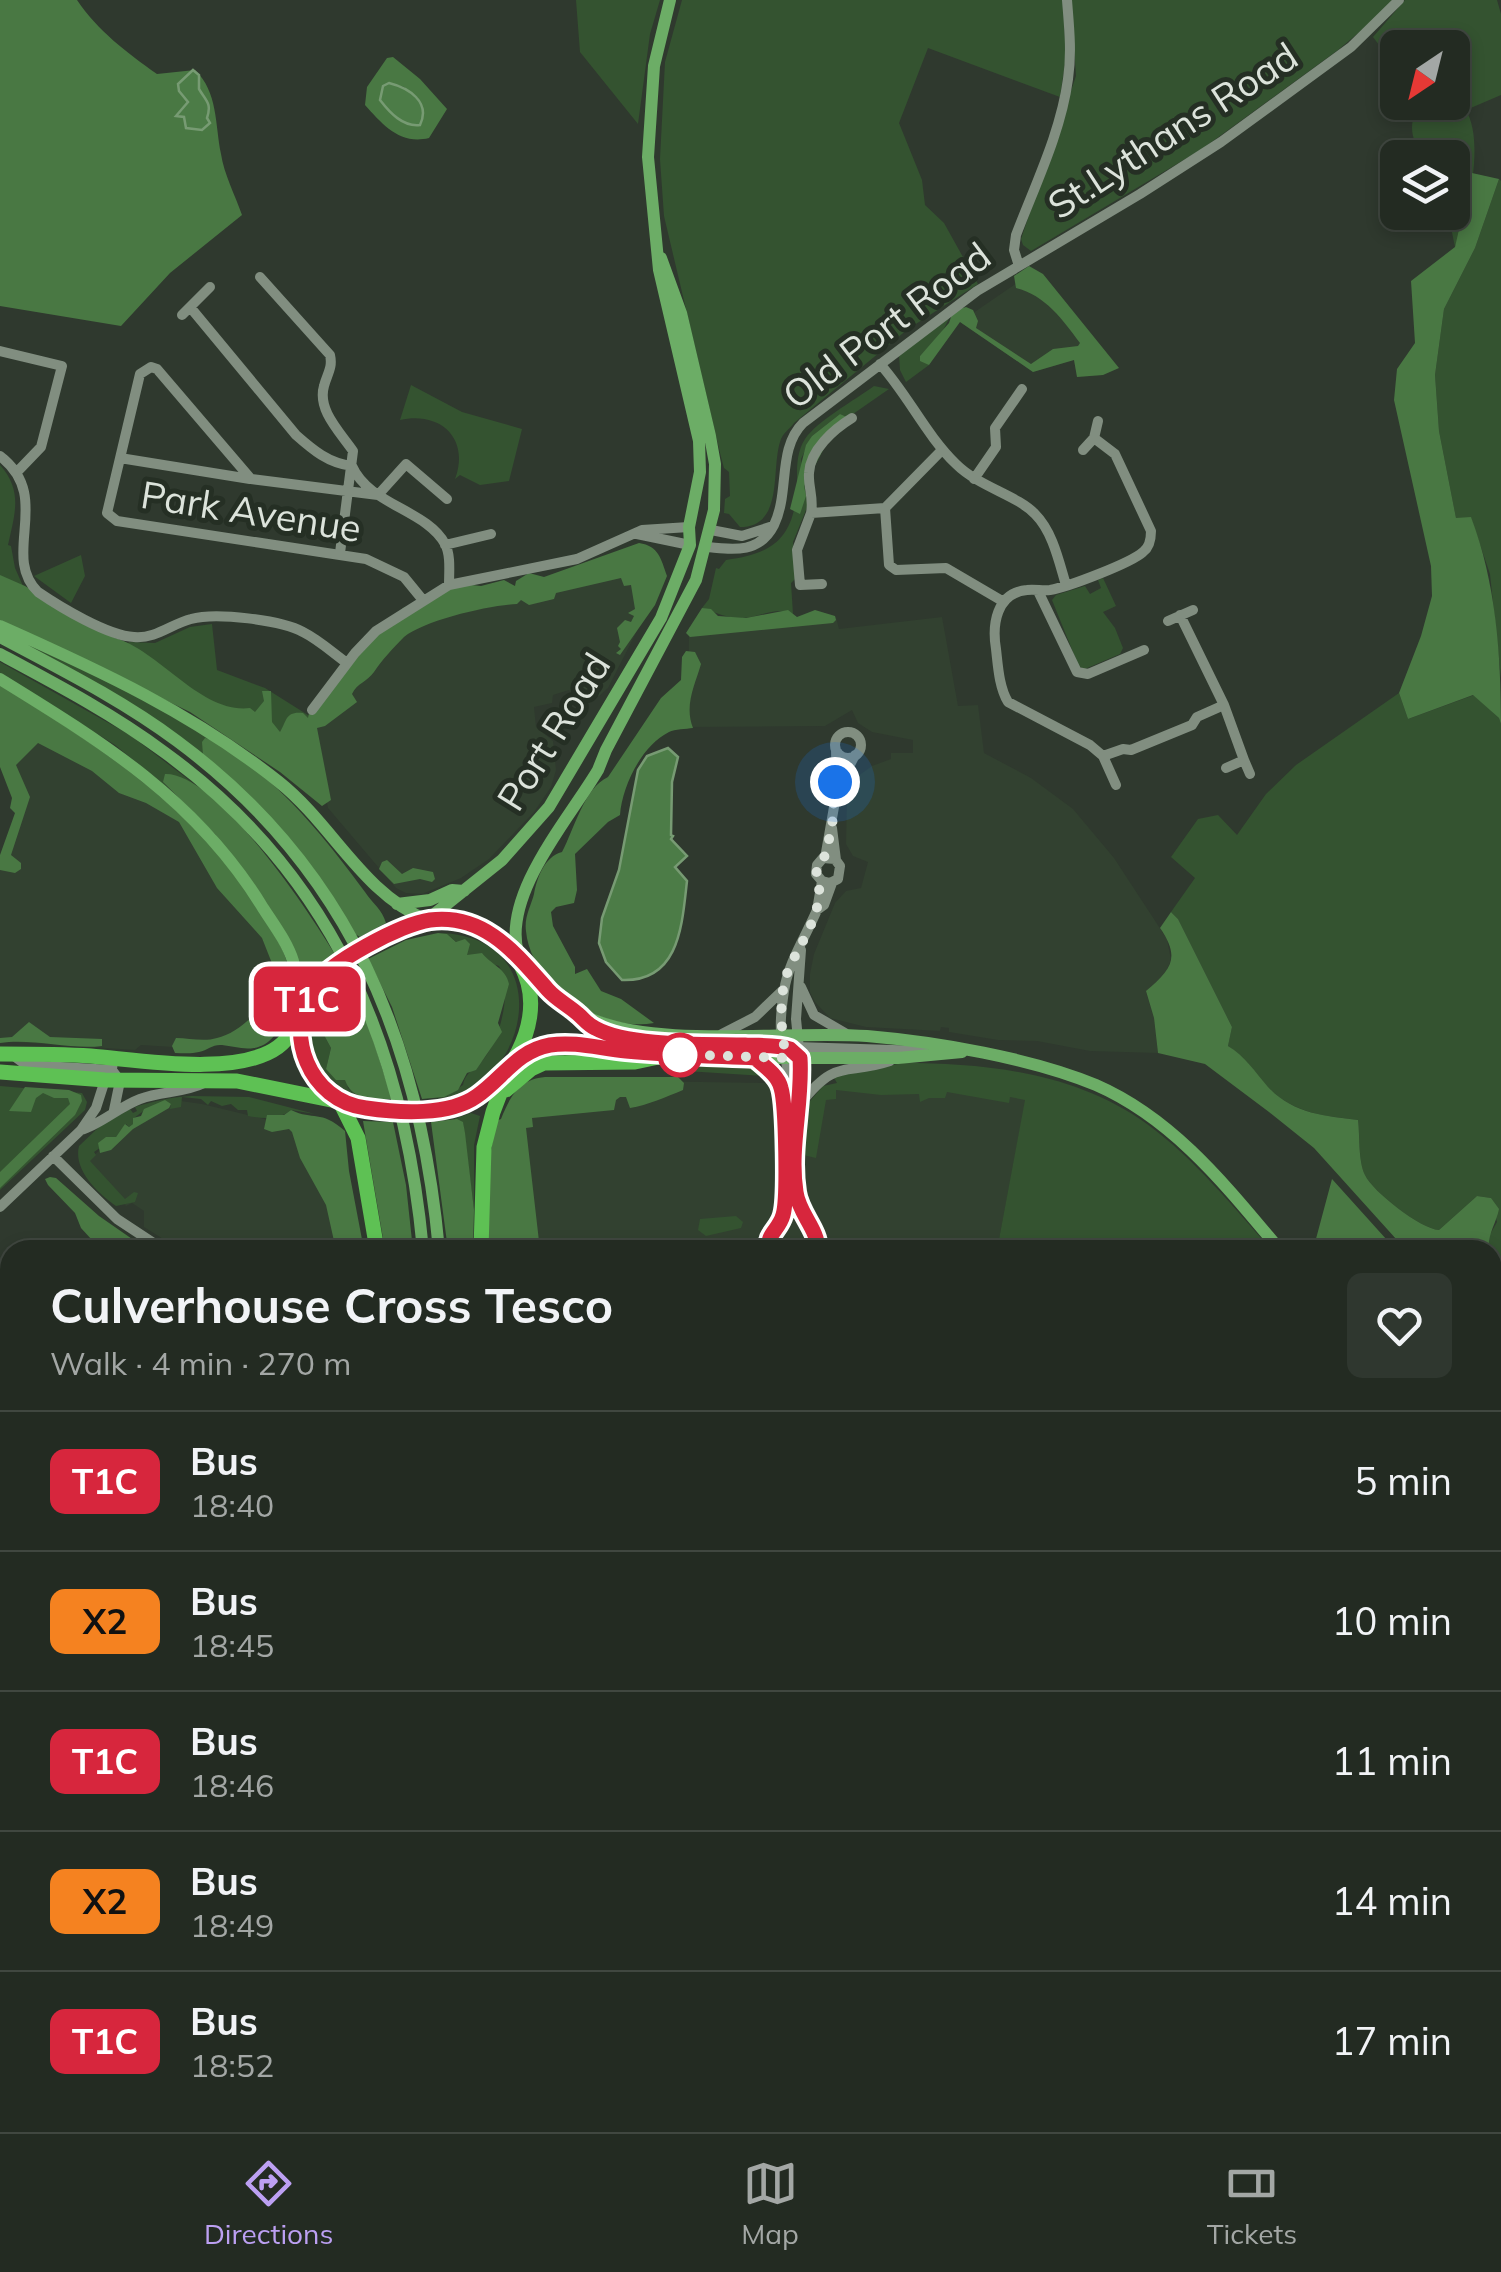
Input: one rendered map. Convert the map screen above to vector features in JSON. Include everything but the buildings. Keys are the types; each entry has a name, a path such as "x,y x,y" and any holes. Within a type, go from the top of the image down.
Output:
{"highway":[{"path":"0,1072 17,1076 112,1073 238,1060 276,1049 286,1039 313,987 341,962 427,920 475,925 495,935 519,956 530,989 531,1009 528,1030 497,1101 484,1147 481,1240"},
{"path":"298,1017 306,1061 318,1082 340,1102 358,1138 374,1240"},
{"path":"5,1054 112,1073 250,1083 368,1109 431,1110 455,1106 482,1092 512,1062"},
{"path":"497,1101 516,1079 544,1063 635,1062 668,1054"}],"main road":[{"name":"Port Road","path":"519,956 517,918 524,890 598,770 677,619 711,530 715,464 681,313 660,258 650,194 648,123 654,66 670,0"},
{"name":"Port Road","path":"427,920 524,838 560,790 661,618 690,544 689,527 700,472 698,441 659,270 660,258"},
{"path":"689,527 711,530"},
{"path":"690,544 707,547"},
{"path":"0,626 147,694 240,751 304,803 370,883 402,910 427,920"},
{"path":"0,637 102,692 177,741 254,808 307,870 361,956 404,1056 425,1139 438,1240"},
{"path":"0,654 112,717 190,772 260,838 306,896 350,970 384,1049 412,1157 422,1240"},
{"path":"0,679 128,760 174,799 216,843 256,895 289,952 296,976 298,1017"},
{"path":"398,904 423,901 452,890 464,891"},
{"path":"519,956 547,989 592,1020 639,1030 721,1034 898,1058 964,1052"},
{"path":"512,1062 532,1050 562,1044 755,1058 791,1046 848,1035 943,1045 1056,1071 1106,1090 1138,1108 1192,1152 1271,1240"}],"street":[{"name":"Old Port Road","path":"773,526 783,504 786,457 794,434 803,423 951,309 1019,266 1014,250 1016,236 1054,133 1068,80 1071,48 1066,0"},
{"name":"St.Lythans Road","path":"1019,266 1221,142 1352,48 1399,0"},
{"path":"260,277 330,355 330,372 322,397 325,410 353,450 340,554"},
{"path":"210,287 186,311 296,435 332,463 352,466"},
{"path":"0,350 63,361 41,447 16,473"},
{"path":"880,364 904,391 942,450 974,479 1035,513 1050,537 1066,585"},
{"path":"251,479 157,369 145,368 140,374 120,458 251,479 378,494"},
{"path":"974,479 996,446 995,428 1022,389"},
{"path":"822,584 800,585 797,550 812,512 809,475 812,460 834,431 852,418"},
{"path":"1084,450 1094,438 1098,421"},
{"path":"1094,438 1115,454 1147,520 1151,537 1140,555 1066,585 1024,590 1004,602 994,618 993,632 1004,697 1103,756 1116,786"},
{"path":"812,512 885,508 942,450"},
{"path":"0,456 16,473 24,502 15,543 17,560 28,583 42,594 128,637 156,636 203,616 243,620 301,631 347,663"},
{"name":"Park Avenue","path":"120,458 108,513 117,521 340,554 393,570 422,599"},
{"path":"378,494 406,464 447,499"},
{"path":"352,466 360,481 430,528 445,545 449,584"},
{"path":"885,508 891,568 946,568 1004,602"},
{"path":"711,530 742,536 773,526"},
{"path":"707,547 751,548 770,536 773,526"},
{"path":"312,710 376,631 449,584 577,559 650,528 689,527"},
{"path":"445,545 491,534"},
{"path":"637,534 690,544"},
{"path":"1038,590 1078,672 1088,674 1144,650"},
{"path":"1168,621 1193,610"},
{"path":"1180,616 1224,705 1250,774"},
{"path":"1103,756 1146,744 1224,705"},
{"path":"827,882 838,879 841,871 830,859 837,790 836,742 840,735 852,733 861,744 837,790"},
{"path":"836,750 846,758 855,756"},
{"path":"1226,768 1244,760"},
{"path":"827,882 816,870 830,859"},
{"path":"817,1240 807,1225 796,1191 802,1079 791,1046 784,988 827,882"},
{"path":"784,1110 788,1104 800,950"},
{"path":"798,976 814,1015 848,1035"},
{"path":"721,1034 754,1017 784,988"},
{"path":"575,1011 600,1031 639,1039 879,1048 941,1056"},
{"path":"755,1058 776,1078 784,1110 786,1205 768,1240"},
{"path":"798,1108 822,1079 836,1071 875,1066 898,1058"},
{"path":"112,1073 114,1110"},
{"path":"0,1207 80,1130 96,1108 112,1073"},
{"path":"80,1130 114,1110 159,1093 191,1090 210,1081"},
{"path":"53,1156 117,1219 149,1240"},
{"path":"780,1223 794,1220 807,1225"}],"shaded area":[{"path":"0,0 77,0 103,31 157,74 195,70 212,98 222,162 242,215 170,273 121,326 0,306"},
{"path":"576,0 660,0 650,34 638,124 580,52"},
{"path":"682,0 1063,0 1066,57 1060,97 928,48 899,123 922,180 925,205 944,223 978,284 908,329 784,433 770,507 764,518 740,527 724,513 725,499 730,496 729,472 721,457 664,216 660,159 665,62"},
{"path":"1071,0 1392,0 1338,50 1202,149 1031,251 1021,239 1076,76"},
{"path":"1405,0 1497,0 1501,14 1501,95 1470,108 1470,30 1380,30 1380,46 1373,37"},
{"path":"393,57 420,79 447,109 429,138 401,136 365,105 367,87 387,58","holes":["389,83 404,87 418,98 399,120 385,107"]},
{"path":"193,70 199,75 199,89 209,105 210,123 202,130 186,128 184,117 176,116 188,102 178,84"},
{"path":"389,83 416,97 423,109 420,125 403,121 380,100 383,86"},
{"path":"1470,119 1474,159 1470,189 1470,140 1414,140 1414,120"},
{"path":"1472,173 1499,179 1475,248 1444,309 1435,375 1439,431 1456,518 1471,517 1491,593 1500,671 1501,724 1473,695 1408,719 1399,693 1432,596 1431,566 1394,400 1397,369 1415,343 1411,281 1455,247 1459,230 1470,230"},
{"path":"1499,179 1501,678 1490,574 1471,518 1456,518 1439,431 1435,375 1444,309 1475,248"},
{"path":"1452,230 1460,230 1455,247"},
{"path":"1029,266 1043,274 1119,368 1103,375 1077,377 1074,360 1033,372 960,322 929,365 920,361 920,356 949,323 953,311 966,307 973,310 978,321 976,328 1031,364 1053,349 1078,346 1080,343 1052,310 1036,296 1016,288 1014,276"},
{"path":"1030,274 1115,367 1103,375 1077,377 1074,360 1033,372 960,322"},
{"path":"951,315 941,334 920,356 929,365 906,382 899,355"},
{"path":"411,385 462,412 522,429 509,481 480,485 460,475 455,479 458,452 448,431 428,420 400,420"},
{"path":"874,386 889,389 853,414 840,414 812,436 801,459 808,505 793,542 797,577 791,583 793,614 775,611 737,618 702,608 709,599 716,568 726,560 769,547 787,530 795,503 800,450 805,439 827,418"},
{"path":"840,414 847,417 838,422 804,486 806,496 800,514 790,509 806,445"},
{"path":"0,465 14,493 15,512 8,545 27,595 0,581"},
{"path":"639,543 655,550 667,576 655,605 620,655 616,653 621,649 617,628 625,620 631,622 634,616 628,613 635,609 631,585 624,586 621,578 556,593 554,599 529,605 521,600 517,604 458,614 404,637 354,690 357,702 317,728 331,800 322,806 280,772 190,712 0,620 0,575 132,645 215,701 255,712 264,701 262,691 271,691 272,722 280,732 293,714 303,713 308,718 310,708 403,608 462,584 481,586 504,580 515,586 529,573 544,577"},
{"path":"81,555 85,576 71,603 34,576"},
{"path":"636,569 640,625 608,688 588,699 576,697 569,690 553,695 552,703 534,707 536,727 553,741 556,770 551,787 534,812 489,859 461,878 422,894 396,888 328,808 313,730 405,631 435,614"},
{"path":"1103,578 1116,606 1103,612 1123,648 1120,654 1085,669 1079,667 1052,600 1056,595 1085,586 1090,594 1101,588 1098,580"},
{"path":"702,608 711,609 718,616 746,618 788,610 797,617 815,610 835,616 836,620 690,637 686,633"},
{"path":"836,617 839,629 942,617 958,706 978,705 984,753 1031,778 1073,809 1114,858 1167,939 1171,960 1165,975 1146,992 1158,1053 1090,1051 1037,1041 998,1040 949,1032 949,1028 941,1027 940,1031 866,1027 830,1018 815,1002 810,992 814,954 835,903 846,891 861,888 868,862 853,856 846,844 847,796 858,776 891,759 891,753 913,753 913,740 872,732 858,723 852,710 825,726 688,727 689,627"},
{"path":"212,624 217,670 265,688 319,722 297,760 125,647 129,642 155,643 190,627"},
{"path":"27,641 152,703 213,739 203,755 26,644"},
{"path":"686,651 695,652 701,664 690,703 693,728 669,732 642,757 629,780 620,815 575,854 574,903 551,912 553,926 575,974 587,969 601,991 621,999 654,1023 613,1021 592,1013 555,987 531,951 526,921 542,869 550,858 562,852 592,790 608,777 661,698 681,680"},
{"path":"0,662 130,735 206,793 163,782 168,788 115,745 0,673"},
{"path":"0,685 77,734 149,788 214,849 242,884 283,950 287,980 292,984 277,1032 263,1045 219,1045 193,1053 175,1053 172,1046 176,1038 212,1039 236,1030 263,1005 277,976 262,938 217,888 179,822 119,793 92,771 38,743 16,765 30,797 11,855 21,863 21,869 15,873 0,870 0,855 15,813 10,808 12,798 0,767"},
{"path":"1399,693 1408,719 1474,695 1499,718 1501,1240 1487,1240 1497,1222 1491,1198 1477,1196 1439,1230 1410,1217 1387,1200 1365,1175 1358,1120 1293,1106 1228,1046 1232,1027 1171,912 1195,878 1171,857 1198,819 1218,815 1237,835 1266,794 1296,765"},
{"path":"47,729 186,825 266,933 284,984 231,1043 189,1048 141,1045 135,1050 0,1041 0,863 21,802 11,770"},
{"path":"205,738 232,752 288,799 336,853 386,923 360,937 355,934 313,868 203,755"},
{"path":"668,748 678,757 672,782 671,839 687,856 675,867 687,881 680,932 667,961 656,971 622,980 606,962 599,943 602,918 619,870 638,770 647,756"},
{"path":"165,774 186,779 234,819 283,877 334,953 307,975 215,834 163,782"},
{"path":"387,860 402,874 413,868 433,872 435,879 394,884 379,869"},
{"path":"1171,912 1178,919 1232,1027 1228,1046 1245,1059 1268,1087 1288,1103 1310,1112 1358,1120 1365,1175 1387,1200 1410,1217 1439,1230 1477,1196 1491,1198 1499,1209 1489,1240 1397,1240 1314,1148 1269,1112 1205,1064 1158,1053 1146,991 1162,977 1170,963 1170,948 1160,928"},
{"path":"447,934 456,942 465,939 470,944 467,955 482,953 505,974 509,984 498,1023 502,1032 476,1070 467,1073 458,1090 444,1097 422,1099 392,1007 368,959 406,940"},
{"path":"448,935 478,941 504,959 517,986 518,1016 510,1046 492,1072 466,1091 445,1096 463,1085 489,1051 505,1002 499,966 467,956 467,951"},
{"path":"345,972 369,1027 392,1099 358,1095 345,1080 336,1080 326,1069 331,1048 318,1024 321,1015 315,1005 322,991"},
{"path":"315,1005 321,1015 318,1024 331,1048 326,1069 346,1080 358,1097 334,1081 317,1060 310,1034"},
{"path":"29,1022 50,1037 102,1039 102,1046 0,1043 0,1038 12,1037"},
{"path":"731,1063 748,1066 765,1076 686,1071 695,1067"},
{"path":"903,1063 967,1065 1030,1074 1091,1093 1147,1124 1181,1152 1263,1240 999,1240 1025,1100 1010,1097 1009,1103 947,1092 945,1098 920,1102 919,1094 836,1090 836,1099 826,1100 816,1158 803,1155 803,1118 810,1101 823,1086 837,1083 833,1076"},
{"path":"678,1077 684,1083 683,1090 637,1107 630,1108 626,1097 620,1097 614,1110 532,1118 533,1127 526,1128 539,1240 488,1240 488,1168 496,1121 522,1085 536,1078"},
{"path":"580,1080 767,1083 775,1095 811,1101 844,1082 1029,1083 999,1240 501,1240 501,1143"},
{"path":"0,1086 82,1093 87,1102 85,1110 0,1190"},
{"path":"25,1087 69,1090 81,1095 82,1101 75,1115 0,1188 0,1172 70,1104 68,1098 43,1093 36,1098 31,1112 9,1111"},
{"path":"182,1097 181,1107 149,1107 134,1118 133,1124 126,1124 116,1137 94,1152 96,1155 90,1161 125,1199 138,1193 135,1202 116,1206 83,1172 79,1146 100,1126 130,1109 133,1113 137,1111 135,1107"},
{"path":"183,1097 249,1097 315,1114 291,1110 276,1117 254,1117 231,1104 222,1106 211,1101 208,1105 201,1099"},
{"path":"167,1099 290,1125 329,1206 337,1240 165,1240 144,1227 144,1211 132,1203 126,1206 86,1161"},
{"path":"165,1100 171,1104 169,1108 133,1129 111,1150 100,1153 98,1143 106,1137 116,1137 144,1109"},
{"path":"291,1110 323,1118 345,1131 362,1240 334,1240 326,1205 300,1158 292,1132 264,1129 267,1115 284,1115"},
{"path":"471,1113 480,1116 474,1145 474,1210 463,1123 454,1119"},
{"path":"363,1121 393,1122 406,1185 412,1240 383,1240"},
{"path":"431,1122 463,1122 474,1210 473,1240 447,1240"},
{"path":"56,1178 134,1240 92,1240 75,1213 45,1179"},
{"path":"1332,1179 1387,1240 1316,1240"},
{"path":"736,1216 743,1222 741,1228 706,1236 698,1230 700,1219"}],"bus line":[{"name":"T1C","path":"768,1240 786,1205 784,1110 776,1078 755,1058 550,1045 512,1062 466,1103 431,1110 368,1109 340,1102 318,1082 306,1061 298,1017 313,987 341,962 393,934 427,920 453,920 475,925 507,944 558,1000 600,1031 639,1039 790,1049 800,1058 802,1079 796,1114 796,1191 807,1225 818,1240"}],"route":[{"path":"680,1055 668,1054 786,1058 781,1034 784,988 791,964 818,910 816,902 822,881 816,870 824,858 832,828 835,782"}]}
